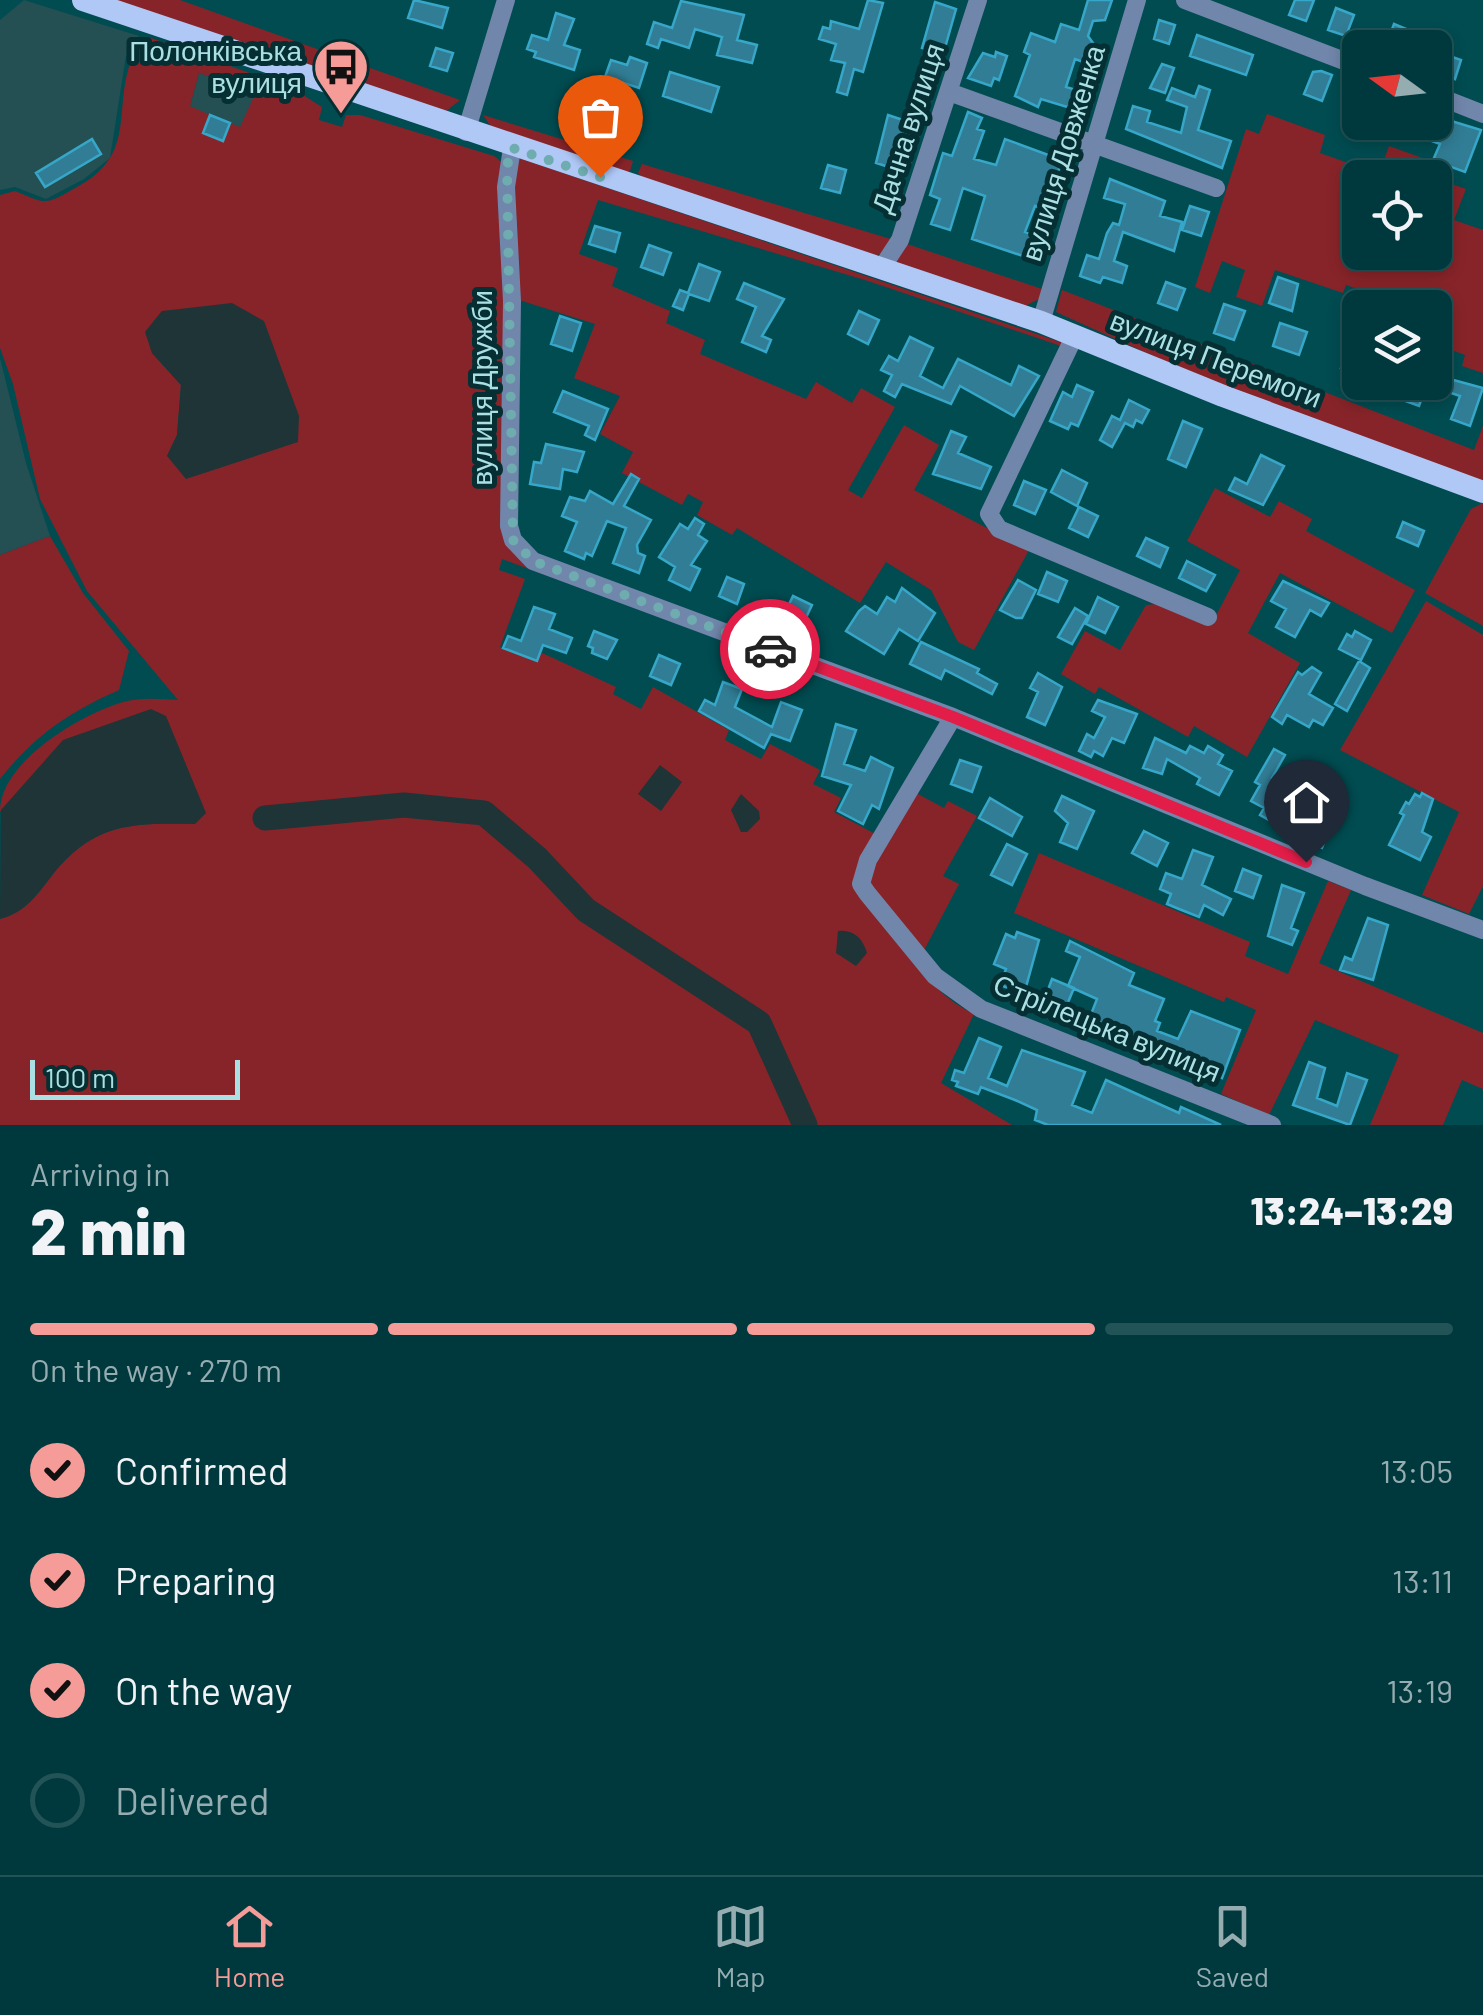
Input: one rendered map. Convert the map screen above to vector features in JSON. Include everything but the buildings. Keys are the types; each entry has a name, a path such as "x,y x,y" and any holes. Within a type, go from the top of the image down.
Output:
{"main road":[{"name":"вулиця Перемоги","path":"82,0 512,148 1041,322 1222,396 1483,492"}],"street":[{"path":"466,132 506,0"},
{"name":"Дачна вулиця","path":"881,270 900,240 978,0"},
{"name":"вулиця Довженка","path":"1041,322 1137,0"},
{"path":"1185,0 1342,60"},
{"path":"949,92 1216,188"},
{"path":"1452,102 1483,114"},
{"name":"вулиця Дружби","path":"512,148 506,187 512,302 509,526 520,551 533,561 953,717 1365,886 1483,930"},
{"path":"1075,335 989,514 992,522 999,529 1208,617"},
{"name":"Стрілецька вулиця","path":"953,717 868,860 861,884 866,893 935,976 982,1009 1272,1125"}],"shaded area":[{"path":"24,0 139,36 126,56 110,158 84,179 46,199 15,187 0,190 0,20"},
{"path":"113,0 180,0 460,100 445,112"},
{"path":"151,38 292,88 322,107 319,120 342,127 346,115 360,115 494,156 503,163 508,302 504,536 598,591 597,594 502,559 499,570 525,579 500,647 537,660 540,652 616,687 613,694 641,709 653,687 729,730 725,740 761,759 770,744 820,770 813,784 841,798 834,812 879,836 859,871 895,932 937,988 974,1014 941,1083 1012,1125 0,1125 0,919 24,907 69,857 100,835 134,826 195,824 0,811 13,775 28,758 66,729 123,702 178,700 87,591 40,499 13,384 0,348 0,195 15,191 41,201 52,200 98,172 118,139 131,60 142,39","holes":["199,73 256,92 240,127 230,123 223,141 203,133 210,115 190,106","162,311 298,442 167,456 177,435 181,385 152,353 146,331"]},
{"path":"199,73 257,92 240,128 223,141 203,133 190,106"},
{"path":"1267,114 1325,135 1320,153 1342,161 1342,270 1452,270 1452,184 1466,189 1454,220 1483,230 1483,373 1462,366 1465,355 1452,350 1452,290 1360,290 1346,285 1342,293 1275,270 1262,306 1236,297 1245,270 1222,261 1210,293 1195,287 1246,129 1259,134"},
{"path":"483,115 633,161 630,171 619,174 497,135"},
{"path":"1389,146 1428,160 1384,160"},
{"path":"516,157 1063,343 1064,347 868,281 598,200 579,254 618,268 612,286 670,311 666,323 705,340 700,354 806,399 816,382 852,403 861,388 895,407 848,490 862,498 904,425 939,445 914,490 1029,550 974,650 958,642 931,590 886,562 860,603 737,528 732,535 697,515 703,502 688,494 682,505 622,473 633,452 600,434 620,396 574,378 595,324 519,300 510,237"},
{"path":"642,164 894,240 887,252 873,256 646,184 638,173"},
{"path":"904,243 1042,289 1039,299 1023,307 893,264"},
{"path":"1062,290 1474,450 1483,426 1483,481 1226,389 1056,312"},
{"path":"232,303 264,321 299,416 298,442 186,479 167,456 177,435 181,385 152,353 145,332 162,311"},
{"path":"0,358 26,463 50,536 0,555"},
{"path":"1215,488 1270,517 1279,501 1312,519 1306,531 1415,590 1392,633 1280,573 1248,633 1300,663 1247,757 1194,726 1188,737 1099,687 1095,694 1061,674 1085,631 1120,650 1146,605 1157,604 1211,625 1240,570 1187,541"},
{"path":"1483,503 1483,626 1425,593 1471,509"},
{"path":"50,536 83,593 129,651 119,690 54,727 0,779 0,555"},
{"path":"1426,601 1483,635 1483,886 1469,914 1422,895 1459,812 1340,750"},
{"path":"151,709 166,716 206,813 195,824 134,826 100,835 69,857 24,907 0,919 1,810 63,740"},
{"path":"660,765 682,782 661,811 638,794"},
{"path":"916,793 944,808 948,801 977,816 943,876 959,884 921,956 870,891 866,872"},
{"path":"741,794 759,811 760,819 747,832 741,832 731,810"},
{"path":"1039,853 1250,942 1245,956 1288,974 1328,881 1351,890 1319,963 1483,1033 1483,1089 1462,1080 1443,1125 1370,1125 1399,1055 1315,1020 1269,1115 1221,1094 1256,1010 1226,997 1224,1002 1014,913"},
{"path":"838,931 853,933 863,943 867,953 856,966 836,953"}],"waterway":[{"path":"265,818 404,805 484,813 537,858 586,910 759,1023 805,1125"}],"way so far":[{"path":"600,177 512,148 507,166 506,236 512,302 509,526 513,540 533,561 770,649"}],"place":[{"name":"Полонківська вулиця","path":"341,116"}],"route":[{"path":"770,649 953,717 1306,862"}]}
